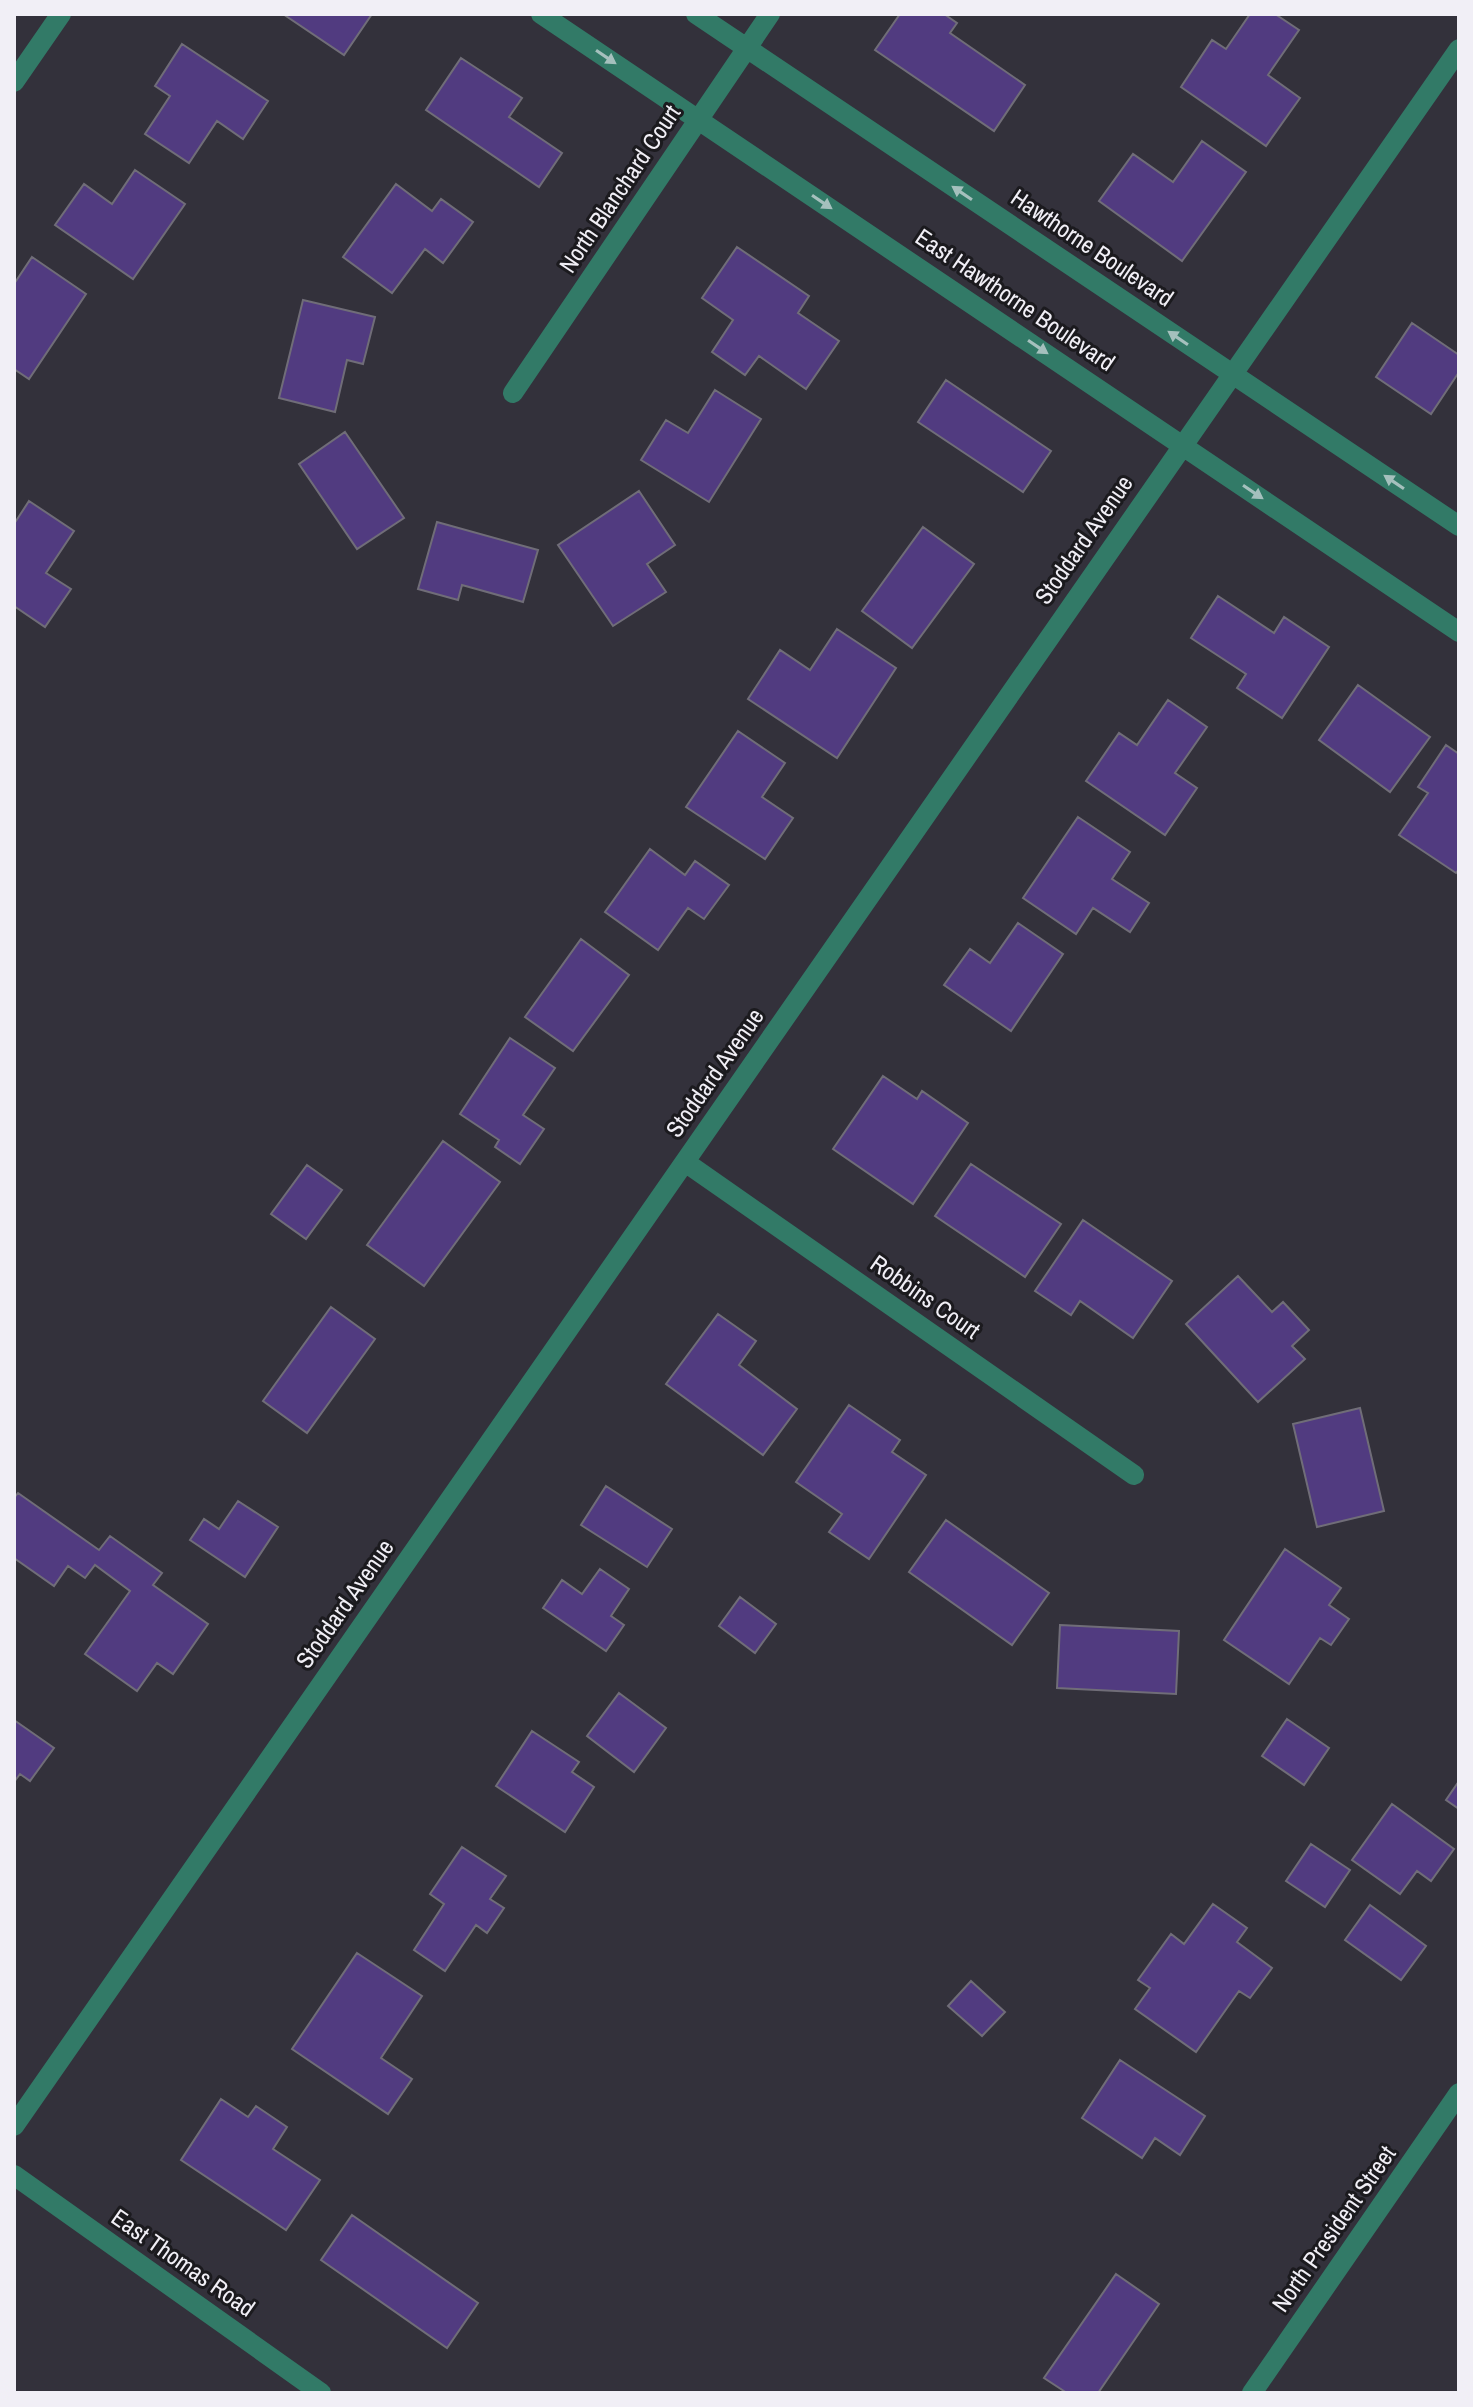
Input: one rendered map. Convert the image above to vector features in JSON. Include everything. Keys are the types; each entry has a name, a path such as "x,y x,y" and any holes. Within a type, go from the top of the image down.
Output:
{"street":[{"path":"14,82 61,14"},
{"name":"East Hawthorne Boulevard","path":"541,14 1459,632"},
{"name":"Hawthorne Boulevard","path":"696,14 1459,526"},
{"name":"North Blanchard Court","path":"513,393 770,14"},
{"name":"Stoddard Avenue","path":"14,2126 1459,49"},
{"name":"Robbins Court","path":"685,1162 1134,1475"},
{"name":"North President Street","path":"1252,2393 1459,2093"},
{"name":"East Thomas Road","path":"14,2175 321,2393"}],"building":[{"path":"283,14 372,14 344,55"},
{"path":"900,14 944,14 957,23 950,33 1025,85 994,131 875,50"},
{"path":"1250,14 1275,14 1299,30 1268,75 1300,98 1266,146 1181,87 1212,40 1226,49"},
{"path":"182,44 268,101 243,139 217,121 189,163 145,134 170,96 155,86"},
{"path":"461,58 522,98 509,117 562,153 539,187 426,110"},
{"path":"1202,141 1246,172 1182,261 1099,201 1133,154 1173,182"},
{"path":"135,170 185,204 133,279 55,225 84,184 112,204"},
{"path":"396,184 432,211 441,199 473,222 443,263 425,249 392,293 343,257"},
{"path":"737,247 809,296 798,313 839,341 806,389 759,356 745,375 712,352 733,320 702,298"},
{"path":"32,257 86,294 29,379 14,369 14,284"},
{"path":"303,300 375,317 363,364 347,360 335,412 279,398"},
{"path":"1412,323 1459,355 1459,372 1431,414 1376,377"},
{"path":"946,380 1051,451 1023,492 918,422"},
{"path":"715,390 761,419 709,502 641,460 666,420 688,433"},
{"path":"345,432 404,518 357,549 299,464"},
{"path":"639,491 675,545 647,564 666,592 613,626 558,545"},
{"path":"29,501 74,531 46,573 71,589 45,627 14,606 14,524"},
{"path":"437,522 538,550 523,602 462,585 458,600 418,589"},
{"path":"923,527 974,564 912,648 862,611"},
{"path":"1218,596 1274,633 1284,617 1329,647 1282,718 1237,688 1246,674 1191,638"},
{"path":"837,629 896,668 837,758 748,699 780,650 810,670"},
{"path":"1358,685 1430,737 1390,792 1319,740"},
{"path":"1168,700 1207,727 1175,773 1197,788 1165,835 1086,781 1119,733 1137,745"},
{"path":"738,731 785,763 762,797 793,818 765,859 686,807"},
{"path":"1446,745 1459,754 1459,869 1456,873 1399,835 1428,793 1418,787"},
{"path":"1078,817 1130,852 1112,879 1149,903 1130,932 1093,908 1076,934 1023,898"},
{"path":"650,849 685,875 695,861 729,885 704,919 688,908 658,950 605,912"},
{"path":"1018,923 1063,954 1011,1031 944,985 970,949 990,963"},
{"path":"581,939 629,975 573,1051 525,1017"},
{"path":"510,1038 555,1068 523,1115 544,1129 520,1164 495,1147 499,1140 460,1114"},
{"path":"883,1076 917,1099 922,1091 968,1123 913,1204 833,1149"},
{"path":"443,1141 500,1182 424,1286 367,1245"},
{"path":"971,1164 1061,1224 1025,1277 935,1216"},
{"path":"307,1165 342,1190 306,1239 271,1214"},
{"path":"1083,1220 1172,1281 1133,1338 1080,1301 1071,1315 1035,1291"},
{"path":"1238,1276 1272,1312 1283,1302 1309,1330 1292,1346 1305,1359 1258,1402 1186,1324"},
{"path":"331,1307 375,1339 307,1433 263,1401"},
{"path":"718,1314 756,1341 739,1365 797,1409 763,1455 666,1384"},
{"path":"849,1405 900,1440 892,1452 926,1475 869,1559 829,1532 842,1514 796,1482"},
{"path":"1360,1408 1384,1511 1317,1527 1293,1424"},
{"path":"606,1486 672,1529 647,1567 581,1525"},
{"path":"18,1493 99,1550 110,1536 162,1573 153,1585 208,1624 173,1674 157,1663 137,1691 85,1654 130,1591 95,1565 85,1578 68,1566 54,1586 14,1558 14,1498"},
{"path":"238,1501 278,1527 245,1577 190,1540 204,1519 219,1529"},
{"path":"946,1520 1049,1593 1012,1645 909,1572"},
{"path":"1285,1549 1341,1588 1329,1605 1349,1619 1331,1645 1320,1638 1289,1684 1224,1640"},
{"path":"600,1569 629,1589 611,1616 624,1625 606,1651 543,1608 562,1580 582,1594"},
{"path":"740,1597 776,1624 755,1653 719,1626"},
{"path":"1060,1625 1179,1631 1176,1694 1057,1688"},
{"path":"619,1693 666,1728 634,1772 587,1736"},
{"path":"1287,1719 1329,1748 1304,1785 1262,1756"},
{"path":"14,1720 54,1748 30,1781 20,1774 14,1782"},
{"path":"532,1731 579,1762 572,1772 594,1787 565,1832 496,1786"},
{"path":"1459,1781 1459,1809 1446,1800"},
{"path":"1392,1804 1454,1849 1431,1881 1417,1871 1400,1894 1352,1860"},
{"path":"1311,1844 1350,1870 1325,1907 1286,1881"},
{"path":"462,1847 506,1876 490,1899 504,1908 487,1933 476,1925 445,1971 414,1950 444,1904 430,1894"},
{"path":"1213,1904 1247,1928 1237,1942 1272,1968 1250,1998 1239,1991 1196,2052 1135,2009 1150,1988 1138,1980 1171,1934 1184,1944"},
{"path":"1370,1905 1426,1946 1401,1980 1345,1940"},
{"path":"357,1953 422,1996 381,2058 412,2079 388,2114 292,2049"},
{"path":"971,1981 1005,2012 982,2036 948,2006"},
{"path":"1120,2060 1205,2116 1180,2155 1155,2138 1142,2158 1082,2118"},
{"path":"221,2099 248,2117 256,2106 287,2127 273,2149 320,2180 286,2230 181,2160"},
{"path":"352,2215 478,2303 447,2348 321,2260"},
{"path":"1116,2274 1159,2304 1098,2393 1067,2393 1044,2378"}]}
